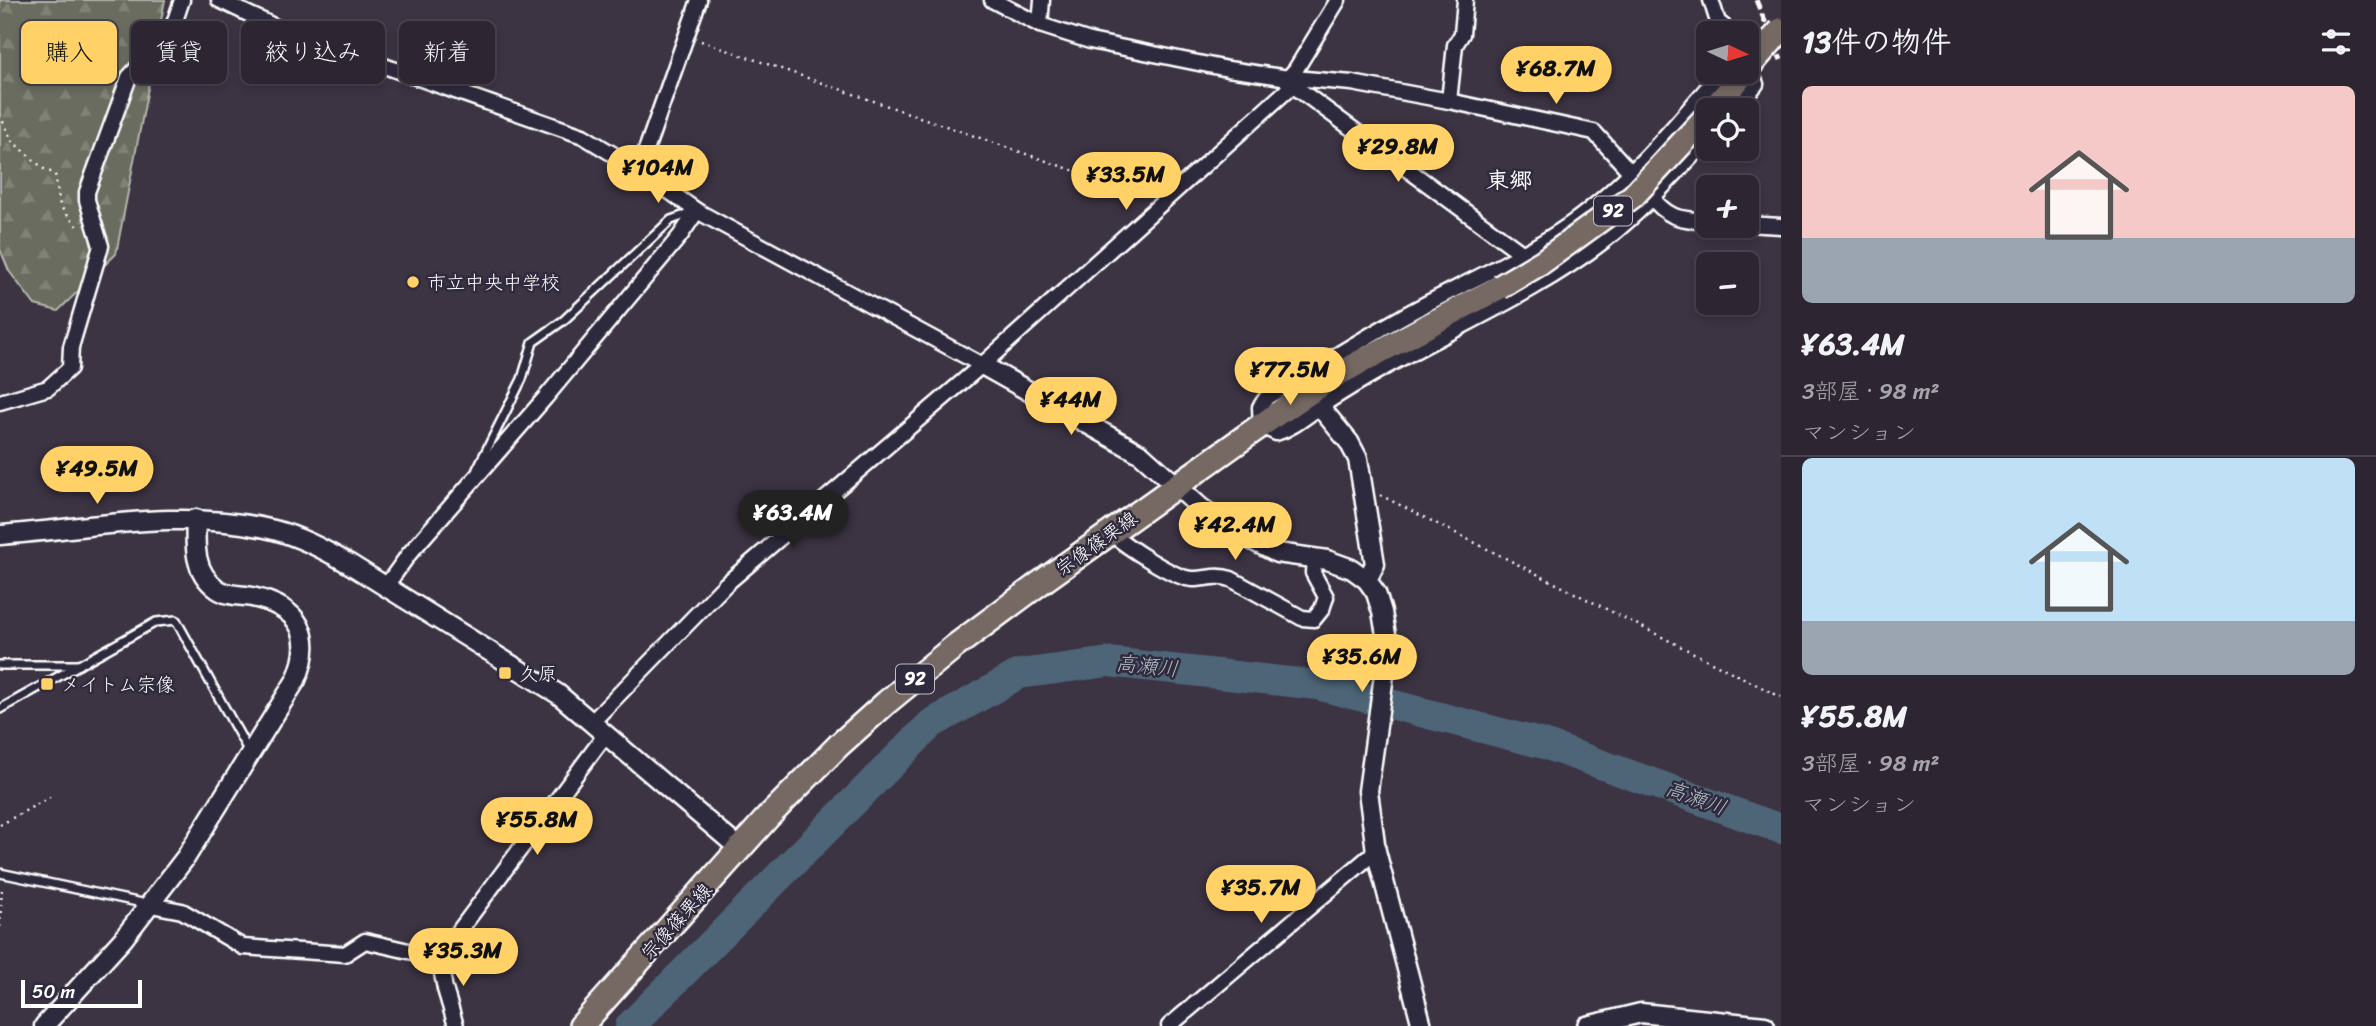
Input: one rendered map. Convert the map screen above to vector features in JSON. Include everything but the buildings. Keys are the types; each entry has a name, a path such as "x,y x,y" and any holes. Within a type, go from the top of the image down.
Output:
{"main road":[{"path":"1759,56 1781,30"},
{"path":"1722,98 1735,84"},
{"name":"宗像篠栗線","path":"580,1026 740,849 839,745 954,647 1261,426 1338,374 1552,256 1633,196 1696,128"}],"street":[{"path":"0,402 48,388 70,368 72,348 101,246 87,200 92,180 128,77 139,65 165,50 182,0"},
{"path":"219,0 282,30 583,136 639,170 697,211 1140,454 1200,507 1232,530 1277,553 1327,560 1352,569 1367,580 1376,593 1388,646 1368,791 1376,851 1422,1026"},
{"path":"639,170 699,0"},
{"path":"992,0 1040,25 1090,41 1288,80 1352,83 1594,132 1652,199 1677,219 1696,220"},
{"path":"1040,25 1042,0"},
{"path":"592,722 726,584 982,365 1164,202 1288,80 1338,0"},
{"path":"1450,101 1455,45 1462,34 1465,0"},
{"path":"1711,0 1718,21"},
{"path":"1288,80 1523,254"},
{"path":"1696,152 1652,199 1606,239 1574,262 1530,289 1370,376 1289,429 1276,433 1261,426 1259,407 1268,397 1401,318 1523,254 1573,222 1662,141 1711,84"},
{"path":"1745,98 1756,84"},
{"path":"386,586 409,554 545,398 680,236 697,211"},
{"path":"1759,225 1781,226"},
{"path":"1320,407 1349,442 1358,459 1375,564 1367,580"},
{"path":"44,1026 151,905 186,857 296,680 303,664 302,631 297,619 288,610 277,604 215,588 196,558 196,519"},
{"path":"0,535 115,523 196,519 237,522 314,544 558,694 740,849"},
{"path":"1111,533 1129,548 1175,573 1190,579 1219,575 1303,618 1314,619 1322,609 1326,597 1313,573 1314,558"},
{"path":"456,1026 444,989 439,958 606,734"},
{"path":"1169,1026 1376,851"},
{"path":"151,905 182,911 243,947 345,954 365,941 439,958"},
{"path":"1587,1026 1641,1013 1765,1026"}],"lane":[{"path":"469,485 522,379 533,342 564,320 671,219 697,211"},
{"path":"0,709 156,622 176,620 250,754"},
{"path":"0,665 79,665"},
{"path":"2,873 151,905"}],"path":[{"path":"687,36 1164,202"},
{"path":"0,115 12,141 44,169 55,174 60,206 73,223 85,234 98,236"},
{"path":"1362,486 1781,697"},
{"path":"0,825 50,797"},
{"path":"0,928 2,873"}],"green space":[{"path":"0,0 165,0 161,21 131,21 131,84 149,84 116,254 58,311 35,305 9,271 0,249"}],"waterway":[{"name":"高瀬川","path":"630,1026 931,724 1019,674 1109,662 1317,685 1544,744 1781,829"}],"railway":[{"path":"1756,0 1781,60"}],"place":[{"name":"市立中央中学校","path":"413,282"},
{"name":"久原","path":"505,673"},
{"name":"メイトム宗像","path":"47,684"}],"district":[{"name":"東郷","path":"1509,180"}]}
